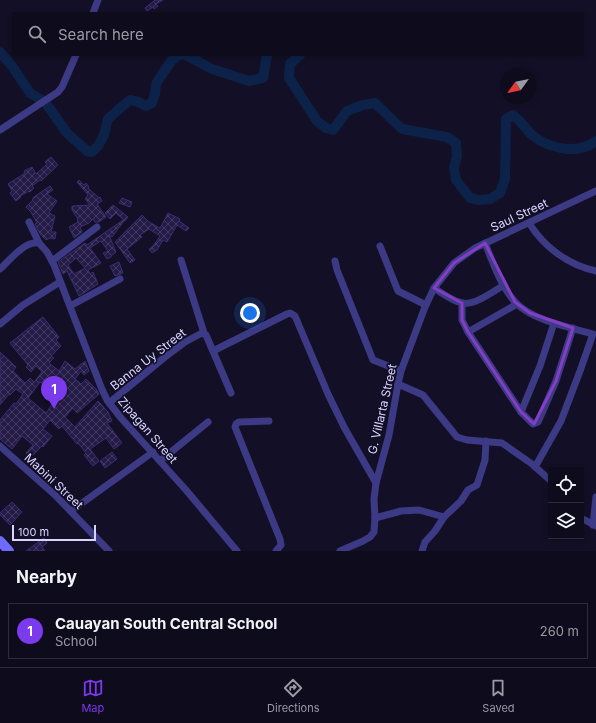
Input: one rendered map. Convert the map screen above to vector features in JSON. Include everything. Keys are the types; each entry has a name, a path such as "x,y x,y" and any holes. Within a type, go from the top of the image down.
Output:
{"main road":[{"path":"0,541 9,551"}],"street":[{"path":"93,12 98,0"},
{"path":"0,130 50,99 58,92 62,87 76,56"},
{"name":"Saul Street","path":"454,263 475,248 596,191"},
{"name":"Zipagan Street","path":"29,222 39,243 47,252 52,261 101,387 109,403 153,452 237,551"},
{"path":"529,223 539,238 554,252 573,263 596,271"},
{"path":"52,261 97,227"},
{"path":"0,269 28,244 35,242 39,243"},
{"path":"485,244 504,285 517,304 530,313 554,323 592,334 561,421 535,467"},
{"path":"380,246 398,291 426,305"},
{"path":"181,260 204,333"},
{"path":"335,261 337,270 373,360 401,371"},
{"name":"G. Villarta Street","path":"340,551 370,537 374,532 374,498 376,483 388,435 401,371 434,288 454,263"},
{"path":"70,306 120,279"},
{"path":"0,324 23,305 60,282"},
{"path":"434,288 462,303 473,302 504,285"},
{"path":"462,303 462,320 468,332 521,412 531,423 534,424 538,422 556,381 573,328"},
{"path":"468,332 517,304"},
{"path":"213,351 287,314 293,314 344,427 376,483"},
{"path":"521,412 540,366 554,323"},
{"name":"Banna Uy Street","path":"109,403 185,342 199,334 204,333 230,393"},
{"path":"398,384 423,394 457,437 467,440 486,441 508,445 548,478"},
{"path":"269,421 239,422 235,427 280,539 281,545 278,550"},
{"path":"160,461 208,422"},
{"path":"422,551 425,542 444,517 461,501 468,490 477,485 485,460 486,441"},
{"name":"Mabini Street","path":"0,446 71,511 109,551"},
{"path":"71,511 153,452"},
{"path":"584,520 594,526 596,497"},
{"path":"375,518 401,511 418,510 444,517"}],"highlighted area":[{"path":"485,243 515,302 530,313 573,328 556,381 534,424 521,412 468,332 462,320 462,303 434,288 454,263"}],"building":[{"path":"155,0 163,0 156,4 158,6 154,9 153,7 147,11 145,8"},
{"path":"51,157 58,165 41,181 40,180 32,186 34,188 30,192 29,191 20,196 21,197 16,201 10,193 12,191 8,184 25,173 24,171 32,167 36,174 47,164 45,162"},
{"path":"79,180 84,185 86,183 89,187 88,188 99,198 100,197 102,201 97,204 106,217 99,222 95,222 93,219 89,223 80,227 82,232 74,238 69,227 78,222 78,219 72,210 72,206 90,205 85,199 88,195 77,182"},
{"path":"50,186 53,190 47,194 57,201 49,213 55,216 51,232 56,232 55,239 50,238 46,240 40,234 35,224 37,223 31,212 26,207 34,197"},
{"path":"122,198 132,202 130,207 119,203"},
{"path":"113,205 128,217 125,221 116,213 110,219 105,213"},
{"path":"168,213 180,219 179,221 189,228 186,231 177,225 167,242 163,240 157,250 152,253 149,249 160,236 149,229 140,235 142,237 127,249 135,260 130,263 115,242 142,215 149,222 160,228"},
{"path":"123,220 124,221 112,237 109,235 116,252 111,257 107,259 103,253 108,251 101,241 90,248 101,263 88,270 90,274 93,272 98,284 79,296 67,271 63,274 58,262 85,243 87,245","holes":["76,258 85,268 74,274 68,265"]},
{"path":"119,262 123,273 115,276 110,266"},
{"path":"43,317 59,337 56,340 61,346 51,356 54,358 49,363 59,371 65,361 75,369 85,361 89,371 84,375 81,371 75,379 81,384 86,379 99,394 77,413 73,408 65,417 75,427 98,401 108,412 112,421 107,423 122,443 114,449 106,438 90,449 99,461 93,466 84,455 86,453 78,443 77,444 62,426 59,429 50,420 43,429 52,436 43,447 42,446 30,458 26,453 33,445 22,436 12,449 0,439 0,420 14,403 16,404 23,394 16,389 10,395 9,394 0,405 0,352 16,367 13,371 25,383 30,378 34,382 42,372 36,366 31,372 26,367 28,365 10,343","holes":["40,382 53,392 48,399 53,403 46,413 28,398"]},
{"path":"112,452 117,459 105,468 100,461"},
{"path":"12,502 22,512 10,525 0,515 0,513"},
{"path":"44,538 47,543 42,547 45,551 26,551"}],"waterway":[{"path":"0,52 12,66 30,93 45,102 67,133 87,151 92,152 98,146 104,135 108,119 130,100 139,102 146,106 152,103 156,84 171,61 178,56"},
{"path":"188,56 212,69 249,81 263,78 267,56"},
{"path":"299,56 290,64 289,78 317,121 326,128 333,130 347,111 363,105 375,103 402,129 447,137 456,143 457,156 454,168 456,180 470,198 479,200 490,199 500,193 505,179 506,119 513,115 532,135 555,147 572,149 581,148 596,141"}],"place":[{"name":"Cauayan South Central School","path":"54,409"}]}
